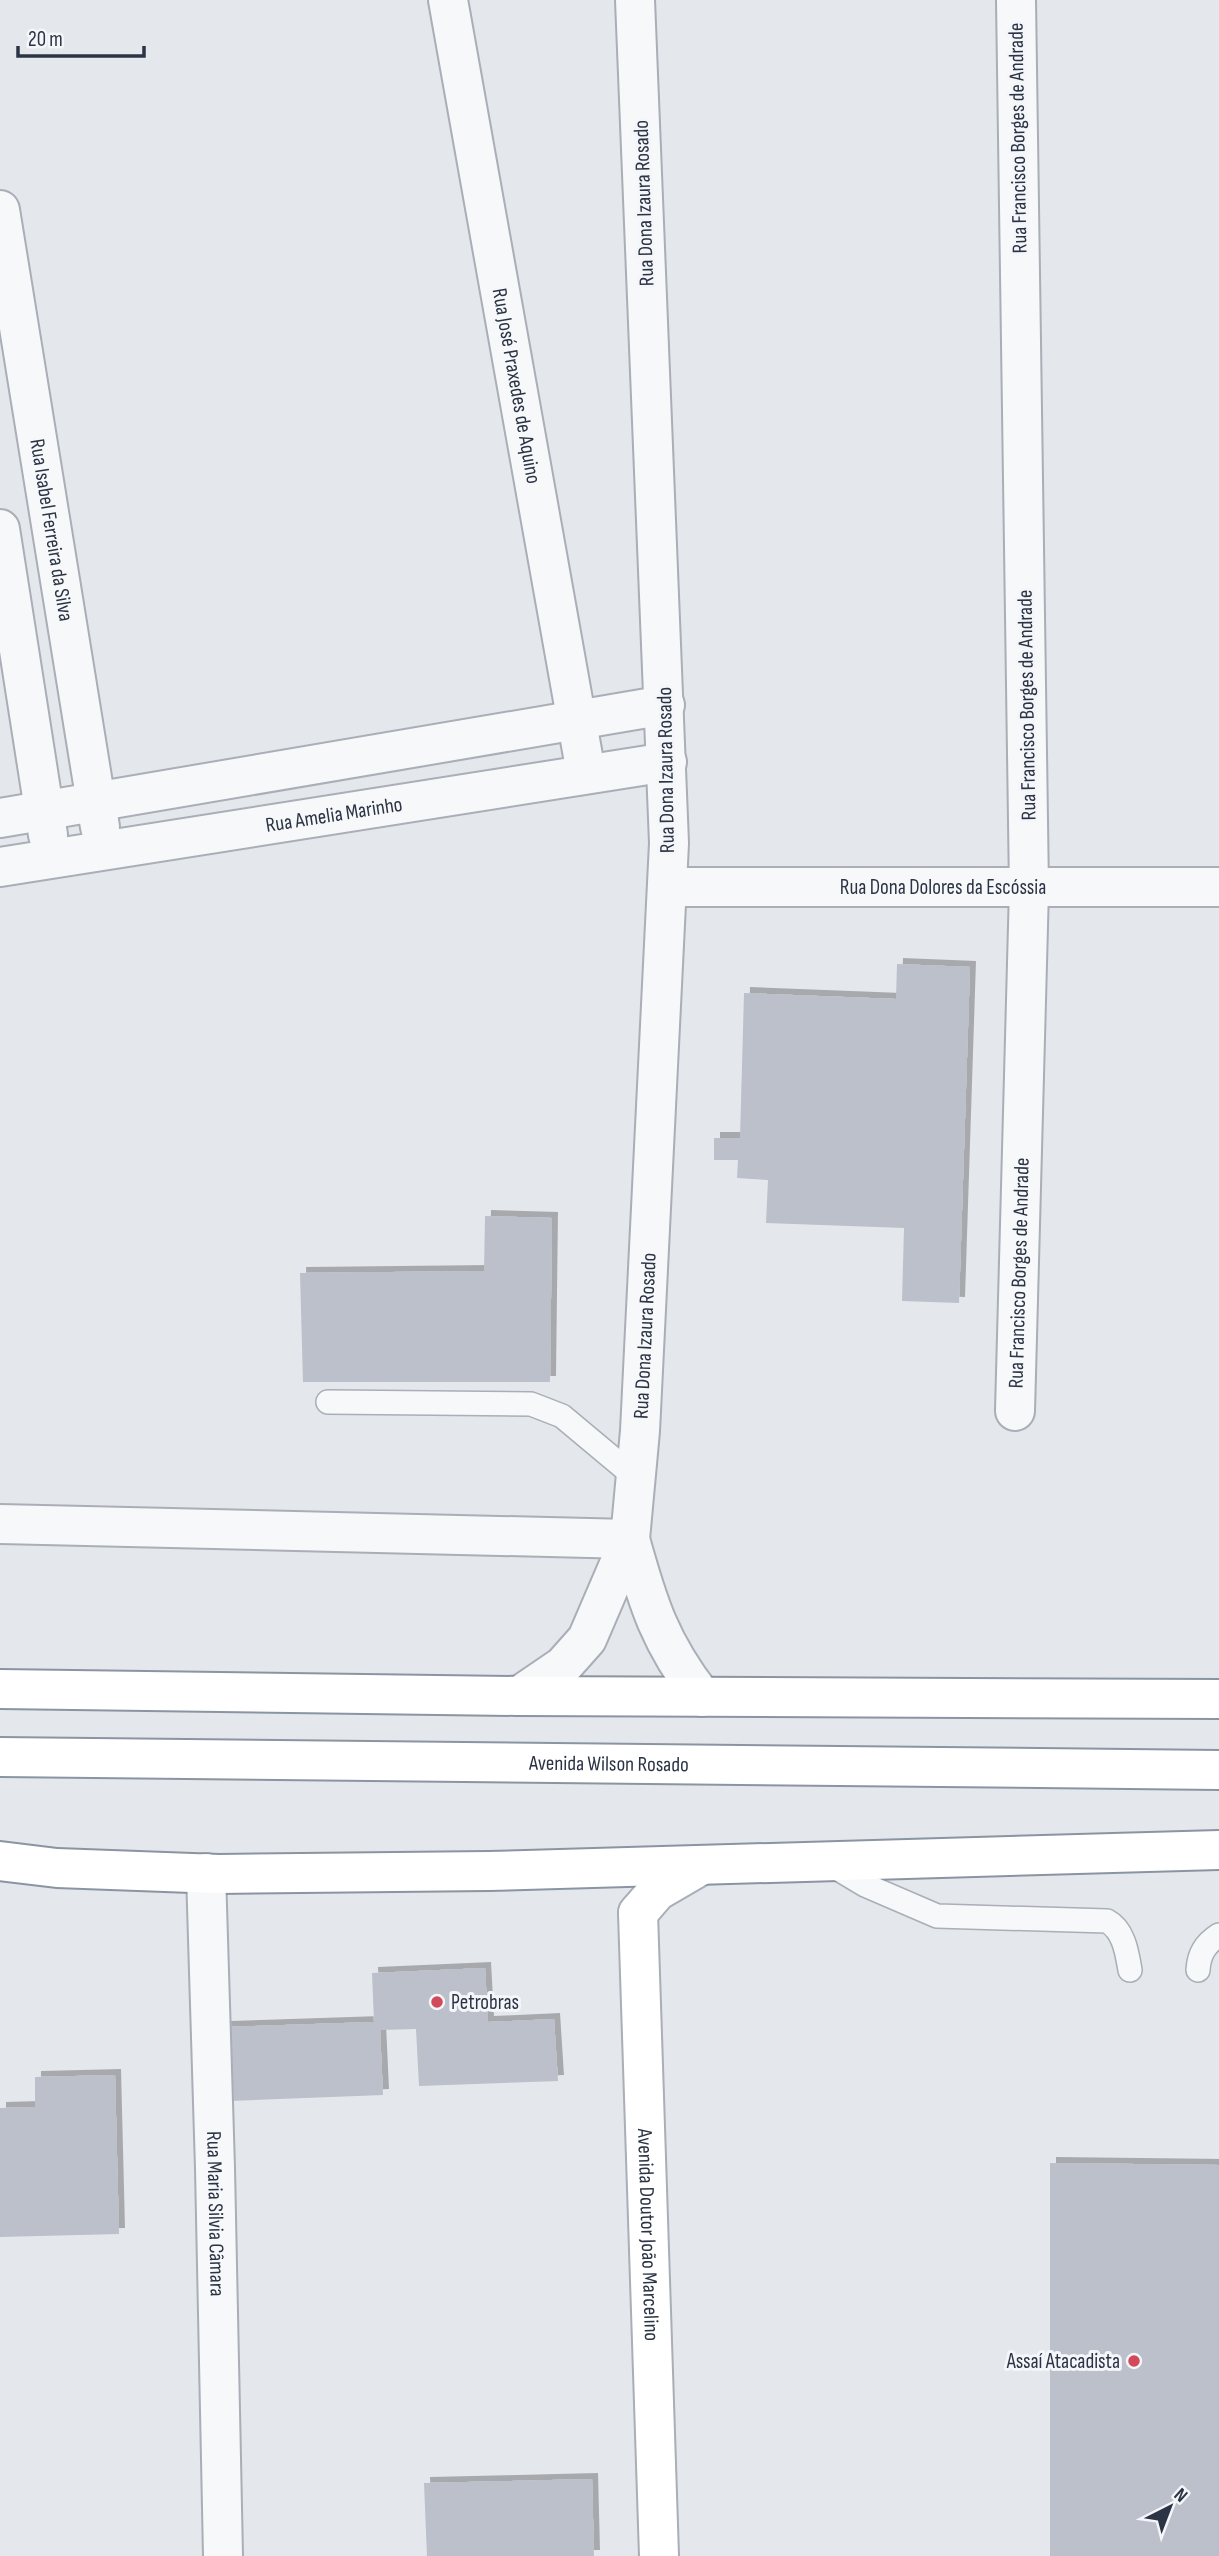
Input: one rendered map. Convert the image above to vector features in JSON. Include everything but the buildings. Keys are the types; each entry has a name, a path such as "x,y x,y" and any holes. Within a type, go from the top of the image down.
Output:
{"main road":[{"path":"0,1689 519,1696 1219,1699"},
{"name":"Avenida Wilson Rosado","path":"0,1757 1219,1770"},
{"path":"0,1861 57,1868 206,1873 699,1866 1219,1850"},
{"path":"559,1869 603,1879 620,1887 638,1913 657,1891 699,1866"},
{"name":"Avenida Doutor João Marcelino","path":"638,1913 659,2556"}],"street":[{"name":"Rua José Praxedes de Aquino","path":"448,0 586,773"},
{"name":"Rua Dona Izaura Rosado","path":"519,1696 563,1666 587,1639 630,1539 640,1431 668,887 665,705 635,0"},
{"name":"Rua Francisco Borges de Andrade","path":"1015,1410 1029,889 1016,0"},
{"name":"Rua Isabel Ferreira da Silva","path":"0,210 104,850"},
{"path":"0,529 52,858"},
{"path":"0,818 665,705"},
{"name":"Rua Amelia Marinho","path":"0,867 667,762"},
{"name":"Rua Dona Dolores da Escóssia","path":"668,887 1219,887"},
{"path":"0,1524 630,1539"},
{"name":"Rua Dona Izaura Rosado","path":"630,1539 650,1610 668,1649 702,1697"},
{"name":"Rua Maria Silvia Câmara","path":"206,1873 216,2182 223,2556"}],"lane":[{"path":"328,1402 531,1404 562,1416 635,1477"},
{"path":"828,1862 865,1885 937,1916 1107,1921 1115,1925 1121,1935 1130,1970"},
{"path":"1198,1970 1199,1957 1205,1947 1219,1935"}],"place":[{"name":"Petrobras","path":"437,2002"},
{"name":"Assaí Atacadista","path":"1134,2361"}]}
